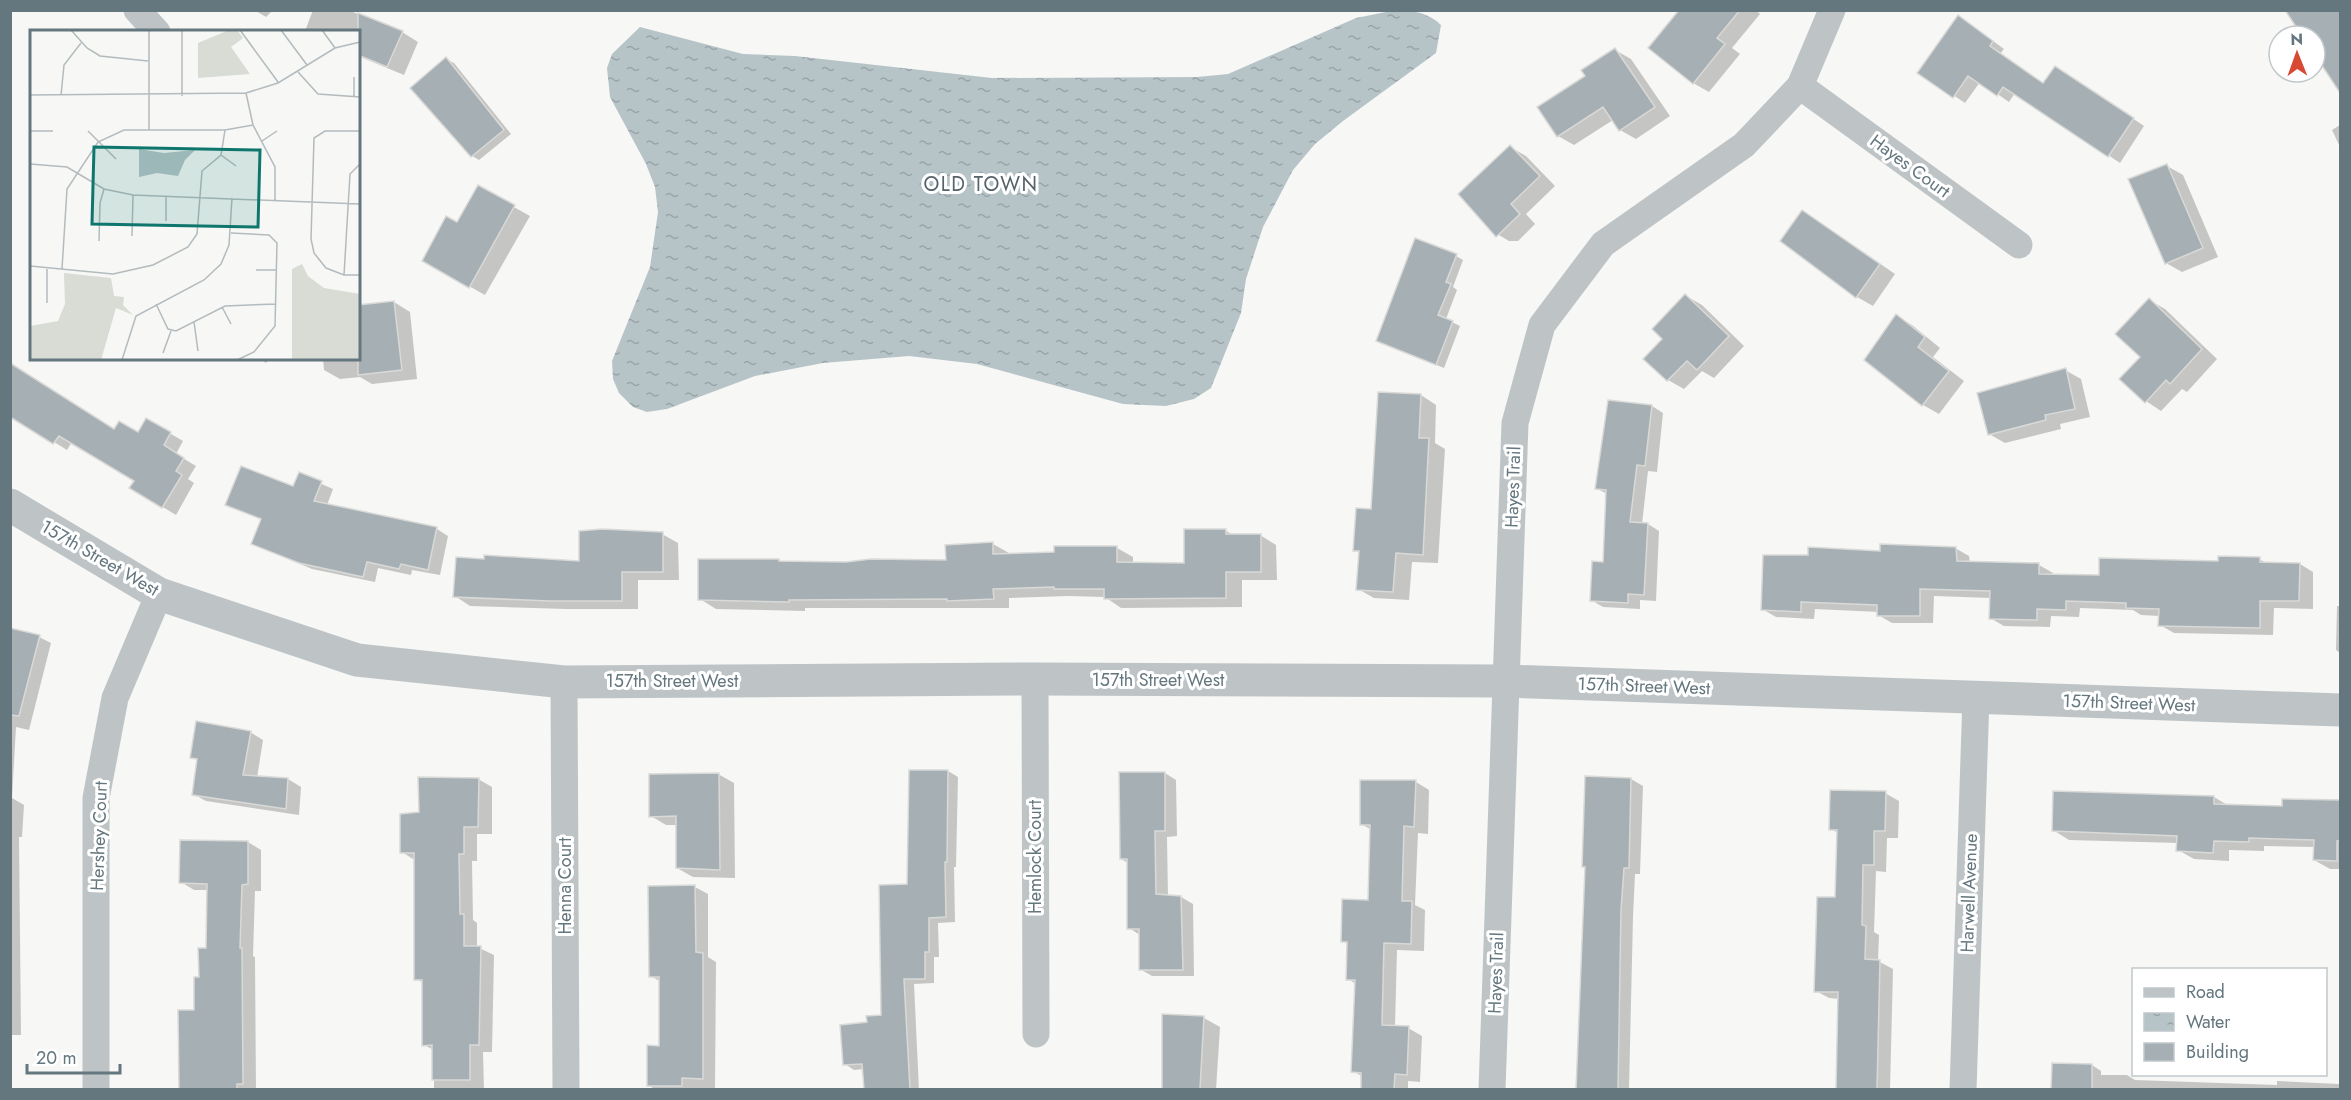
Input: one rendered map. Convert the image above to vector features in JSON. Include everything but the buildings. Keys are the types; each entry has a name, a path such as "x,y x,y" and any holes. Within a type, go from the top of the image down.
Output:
{"street":[{"path":"136,10 155,30"},
{"name":"Hayes Trail","path":"1492,1089 1515,423 1542,325 1603,244 1744,145 1800,86 1832,10"},
{"name":"Hayes Court","path":"1800,86 2019,245"},
{"name":"157th Street West","path":"10,505 159,594 357,660 564,682 1035,679 1506,681 2340,710"},
{"name":"Hershey Court","path":"96,1089 96,798 115,698 159,594"},
{"name":"Hemlock Court","path":"1035,679 1036,1034"},
{"name":"Henna Court","path":"564,682 566,1089"},
{"name":"Harwell Avenue","path":"1963,1089 1976,698"}],"water":[{"path":"1391,11 1418,12 1436,20 1441,25 1436,53 1343,121 1315,144 1293,170 1263,227 1246,279 1241,313 1211,388 1194,399 1166,406 1123,404 977,364 909,356 823,363 755,376 667,409 647,412 633,407 619,393 613,379 612,361 650,267 658,212 655,187 646,164 610,97 607,68 612,54 640,27 743,54 795,56 992,78 1197,77 1228,74 1356,18"}],"district":[{"name":"OLD TOWN","path":"981,184"}]}
